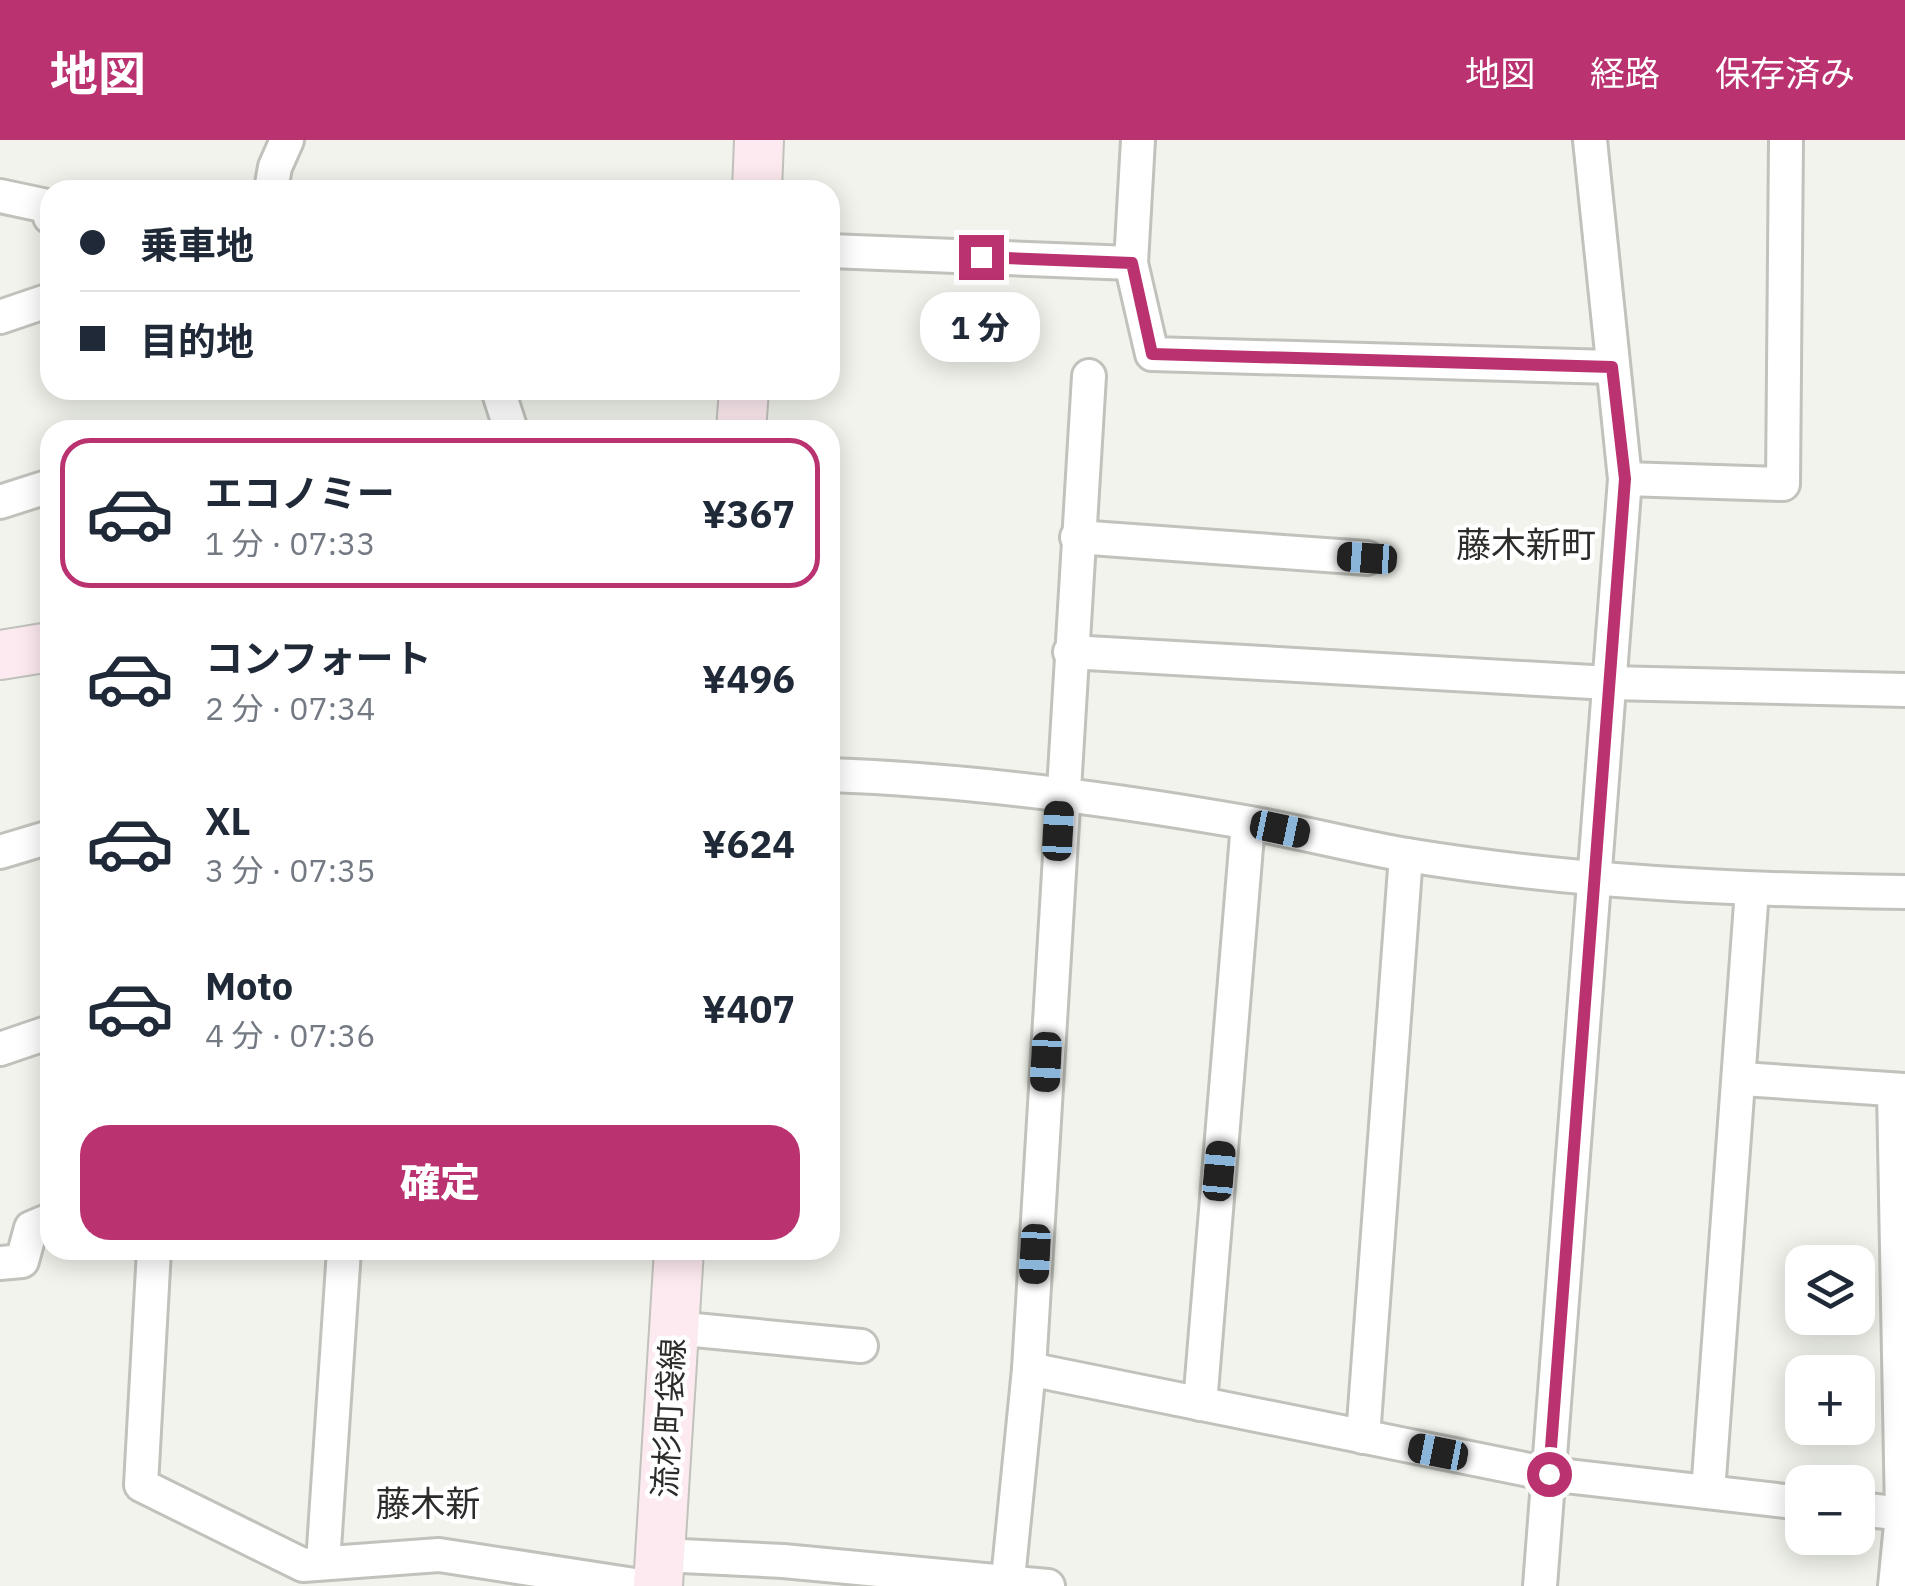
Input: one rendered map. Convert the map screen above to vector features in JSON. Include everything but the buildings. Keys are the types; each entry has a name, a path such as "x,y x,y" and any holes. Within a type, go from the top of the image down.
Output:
{"main road":[{"path":"757,180 759,140"},
{"path":"0,655 40,649"},
{"name":"流杉町袋線","path":"653,1576 678,1260"}],"street":[{"path":"272,180 287,140"},
{"path":"1138,140 1132,263 1152,354 1612,367"},
{"path":"1540,1586 1625,479 1590,140"},
{"path":"1625,479 1784,484 1786,140"},
{"path":"0,196 40,205"},
{"path":"840,250 1132,263"},
{"path":"0,317 40,303"},
{"path":"1008,1579 1029,1370 1060,792 1089,376"},
{"path":"0,502 40,489"},
{"path":"1076,537 1367,558"},
{"path":"1070,652 1609,683 1905,690"},
{"path":"840,775 932,778 1060,792 1248,822 1406,855 1594,879 1752,890 1905,892"},
{"path":"1200,1404 1248,822"},
{"path":"0,852 40,841"},
{"path":"1364,1437 1406,855"},
{"path":"1708,1492 1742,1079 1752,890"},
{"path":"0,1049 40,1035"},
{"path":"1742,1079 1900,1090 1903,1514 1894,1586"},
{"path":"0,1263 22,1262 31,1228 40,1224"},
{"path":"153,1260 141,1485 303,1565 440,1556 653,1576 1008,1579 1048,1586"},
{"path":"323,1564 343,1260"},
{"path":"674,1328 861,1346"},
{"path":"1029,1370 1549,1474 1785,1501"},
{"path":"1875,1511 1903,1514"}],"district":[{"name":"藤木新町","path":"1526,545"},
{"name":"藤木新","path":"428,1504"}],"route":[{"path":"981,257 1132,263 1152,354 1612,367 1625,479 1549,1474"}]}
